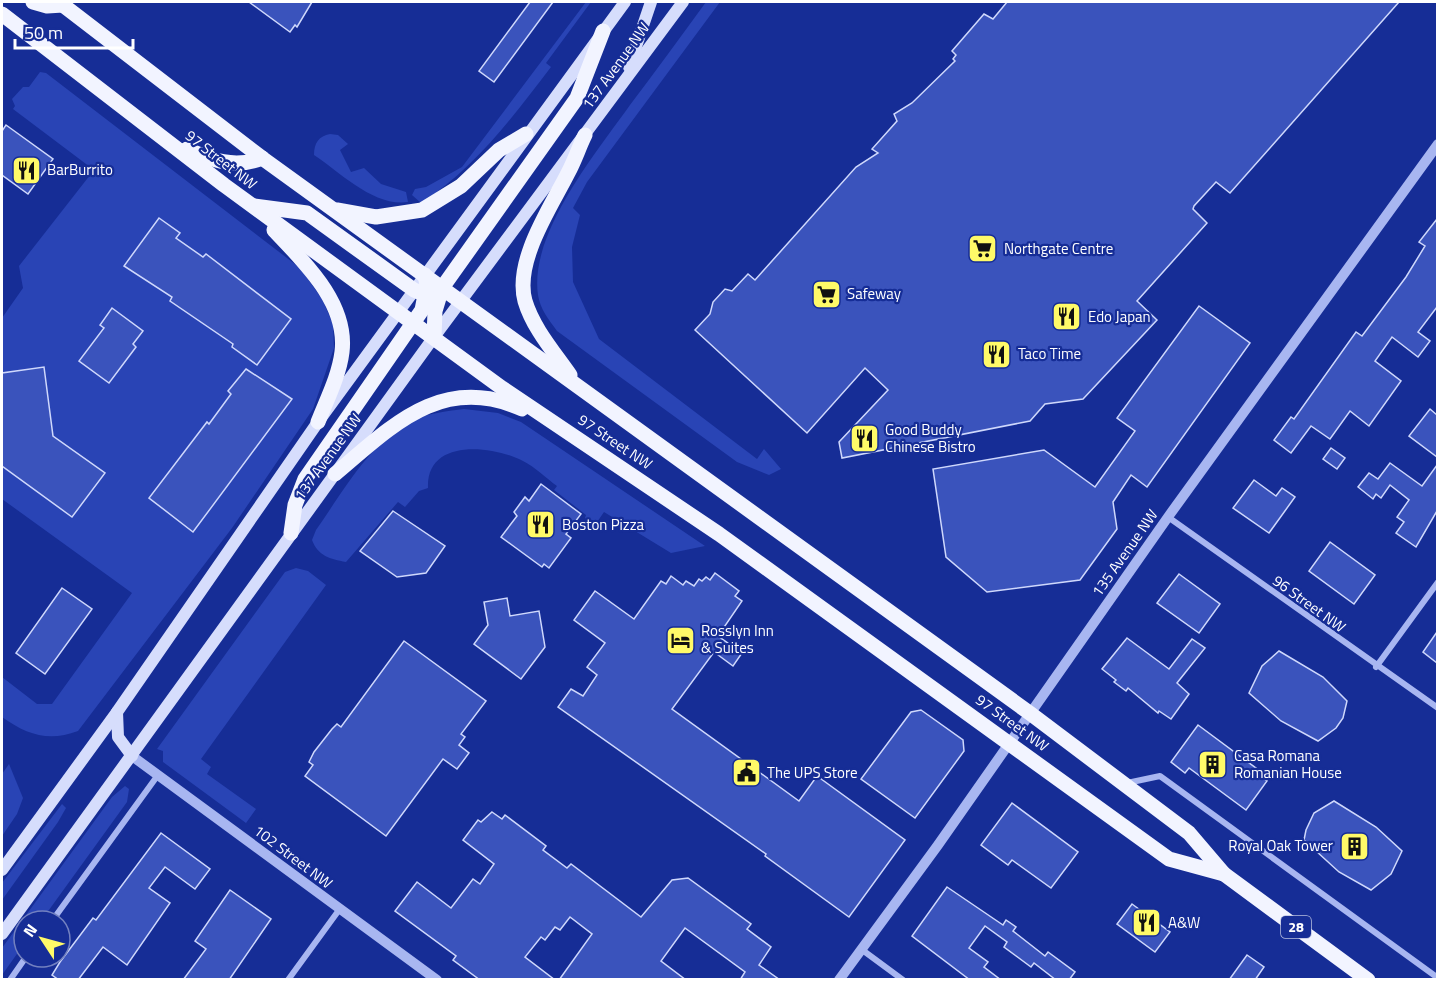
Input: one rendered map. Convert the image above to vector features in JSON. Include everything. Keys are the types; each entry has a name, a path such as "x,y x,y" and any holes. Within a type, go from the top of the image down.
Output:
{"main road":[{"path":"33,2 47,6 61,3"},
{"name":"137 Avenue NW","path":"2,870 117,712 318,422 398,312 429,293 425,275 526,134 625,2"},
{"path":"625,80 651,2"},
{"name":"137 Avenue NW","path":"2,934 434,337 683,2"},
{"name":"97 Street NW","path":"61,3 262,158 425,275 429,293 461,301 1031,714 1189,833 1224,874 1368,980"},
{"name":"97 Street NW","path":"2,14 251,206 555,423 719,534 1168,859 1224,874"},
{"path":"291,533 295,505 305,478 414,324 429,293 577,98 603,31"},
{"path":"333,209 376,217 422,210 461,186 499,150 526,134"},
{"path":"577,385 540,332 525,302 523,279 528,257 549,205 569,172 585,135"},
{"path":"165,139 222,163 252,162 262,158"},
{"path":"251,206 307,213 429,293"},
{"path":"251,206 306,265 325,291 338,317 342,351 336,377 318,422"},
{"path":"429,293 434,337"},
{"path":"334,474 394,424 419,409 454,397 471,396 508,403 555,423"},
{"path":"117,712 118,736 132,756"}],"street":[{"name":"135 Avenue NW","path":"839,980 1437,144"},
{"name":"96 Street NW","path":"1168,517 1376,667 1437,708"},
{"path":"1376,667 1437,582"},
{"name":"102 Street NW","path":"132,756 436,980"},
{"path":"61,909 158,775"},
{"path":"1123,784 1160,776 1437,978"},
{"path":"288,980 339,910"},
{"path":"861,949 903,980"}],"shaded area":[{"path":"586,2 591,2 546,63 551,67 507,123 459,174 421,203 412,195 415,189 426,187 462,167"},
{"path":"706,2 720,2 587,182 573,208 580,215 572,247 573,282 599,339 757,459 764,449 781,469 769,475 737,462 557,331 543,310 538,295 538,271 544,246 554,220 568,195 600,146"},
{"path":"40,72 46,73 300,268 322,299 333,324 334,348 313,409 232,528 78,731 57,736 29,732 2,717 2,677 37,704 52,704 132,593 2,499 2,318 23,288 19,266 94,170 13,109 15,106 12,99 23,87 29,87"},
{"path":"330,134 338,135 348,144 340,150 351,172 364,168 381,184 406,192 408,202 395,202 370,194 314,155 318,141"},
{"path":"464,409 498,413 521,422 705,546 671,553 604,512 595,525 554,490 557,486 532,466 495,451 479,449 449,453 438,460 430,472 428,488 419,491 405,507 398,502 346,562 330,558 318,550 312,540 316,530 347,484 384,441 398,429 414,420"},
{"path":"296,568 308,571 326,585 201,759 211,767 207,774 256,809 246,823 163,762 163,751 157,749 285,572"},
{"path":"9,764 23,798 17,814 2,836 2,774"},
{"path":"125,786 129,789 127,802 50,909 30,909 112,797"},
{"path":"62,804 66,808 58,822 2,900 2,883"},
{"path":"12,934 12,961 2,975 2,948"}],"building":[{"path":"249,2 312,2 297,27 295,25 290,32"},
{"path":"530,2 553,2 494,82 479,71"},
{"name":"Northgate Centre","path":"1007,2 1399,2 1230,193 1216,182 1194,206 1193,209 1207,223 1137,301 1157,320 1083,399 1045,404 1030,421 842,458 839,442 888,390 865,368 807,433 695,330 710,314 713,302 725,289 732,291 748,274 755,280 856,167 878,153 872,149 897,121 894,114 912,103 955,61 953,59 956,55 952,51 984,14 993,19"},
{"path":"6,125 53,159 28,194 2,175 2,131"},
{"path":"159,218 180,233 176,238 203,257 206,254 291,319 257,365 232,347 233,344 170,301 172,297 124,266"},
{"path":"1437,219 1437,307 1418,332 1430,341 1418,357 1392,337 1375,361 1401,381 1369,426 1350,411 1330,439 1311,426 1291,453 1274,440 1291,417 1294,419 1356,332 1362,336 1406,277 1425,246 1419,242"},
{"path":"1199,306 1250,343 1147,487 1131,475 1113,502 1117,529 1080,580 987,592 946,557 933,469 1044,450 1095,487 1135,431 1117,418"},
{"path":"112,308 143,331 133,344 136,347 109,383 79,361 104,328 100,325"},
{"path":"44,367 53,436 105,473 72,517 2,466 2,373"},
{"path":"246,369 292,399 193,532 149,498 207,422 209,424 231,394 228,391"},
{"path":"1430,409 1437,415 1437,457 1409,436"},
{"path":"1331,448 1345,458 1337,469 1323,459"},
{"path":"1390,463 1422,486 1437,465 1437,511 1416,547 1396,533 1404,522 1397,517 1409,500 1390,485 1381,498 1376,494 1373,499 1358,487 1369,473 1378,479"},
{"path":"1254,480 1276,496 1282,488 1295,497 1269,533 1233,508"},
{"name":"Boston Pizza","path":"541,484 581,514 566,534 571,538 549,568 544,564 542,567 501,537 517,516 514,512 525,497 529,501"},
{"path":"393,511 445,546 426,573 397,577 360,551"},
{"path":"1330,542 1375,575 1354,604 1309,571"},
{"path":"715,573 739,591 735,596 742,601 718,636 742,653 733,666 714,652 672,709 799,801 817,776 905,840 849,917 765,856 766,854 558,707 571,689 583,696 597,675 587,667 605,643 574,620 595,591 634,619 661,581 666,584 671,576 683,585 686,581 694,586 699,579 702,581 706,577 710,580"},
{"path":"1179,574 1220,604 1199,633 1157,603"},
{"path":"62,588 92,609 45,674 16,653"},
{"path":"507,598 510,616 539,611 545,647 521,679 474,644 488,625 484,602"},
{"path":"1437,632 1437,663 1423,652"},
{"path":"1127,638 1169,669 1192,639 1205,648 1177,683 1189,694 1171,719 1159,711 1158,713 1128,688 1126,691 1102,669"},
{"path":"404,641 486,701 461,734 465,737 459,745 469,753 457,769 443,759 386,836 305,776 313,765 309,762 314,752 337,724 341,727"},
{"path":"1279,651 1323,677 1347,701 1343,718 1336,728 1318,741 1281,721 1249,693 1262,666"},
{"path":"921,710 963,740 964,751 915,818 861,779 911,712"},
{"name":"Casa Romana Romanian House","path":"1198,725 1264,774 1262,777 1267,781 1246,810 1189,768 1185,773 1171,762"},
{"name":"Royal Oak Tower","path":"1334,801 1376,827 1402,851 1391,874 1371,890 1339,872 1304,840 1314,813"},
{"path":"1012,803 1078,852 1051,888 1012,860 1008,865 981,845"},
{"path":"492,812 502,819 505,815 546,846 543,850 567,868 571,864 641,917 672,880 688,878 751,924 747,929 771,947 759,965 780,980 740,980 745,972 685,928 661,961 686,980 559,980 592,934 570,917 560,930 555,927 545,940 541,937 525,957 555,980 480,980 453,960 456,956 395,911 417,882 451,908 473,879 480,884 494,864 463,840 478,820 481,822"},
{"path":"161,833 210,869 195,889 165,867 149,888 170,903 127,965 103,947 78,980 59,980 52,975 56,969 72,969 72,946 93,918 96,920"},
{"path":"947,887 1003,925 1006,920 1016,927 1013,931 1045,956 1048,952 1075,972 1069,980 1056,980 1034,963 1031,967 1004,947 1007,942 985,926 969,948 988,962 984,967 1001,980 970,980 912,936"},
{"path":"230,890 271,919 229,980 183,980 206,949 195,941"},
{"path":"1132,904 1170,932 1155,952 1117,924"},
{"path":"1247,955 1264,967 1255,980 1229,980"}],"place":[{"name":"BarBurrito","path":"26,170"},
{"name":"Northgate Centre","path":"983,249"},
{"name":"Safeway","path":"826,294"},
{"name":"Edo Japan","path":"1067,317"},
{"name":"Taco Time","path":"997,354"},
{"name":"Good Buddy Chinese Bistro","path":"864,439"},
{"name":"Boston Pizza","path":"541,525"},
{"name":"Rosslyn Inn & Suites","path":"680,640"},
{"name":"Casa Romana Romanian House","path":"1213,765"},
{"name":"The UPS Store","path":"746,773"},
{"name":"Royal Oak Tower","path":"1354,846"},
{"name":"A&W","path":"1147,923"}]}
